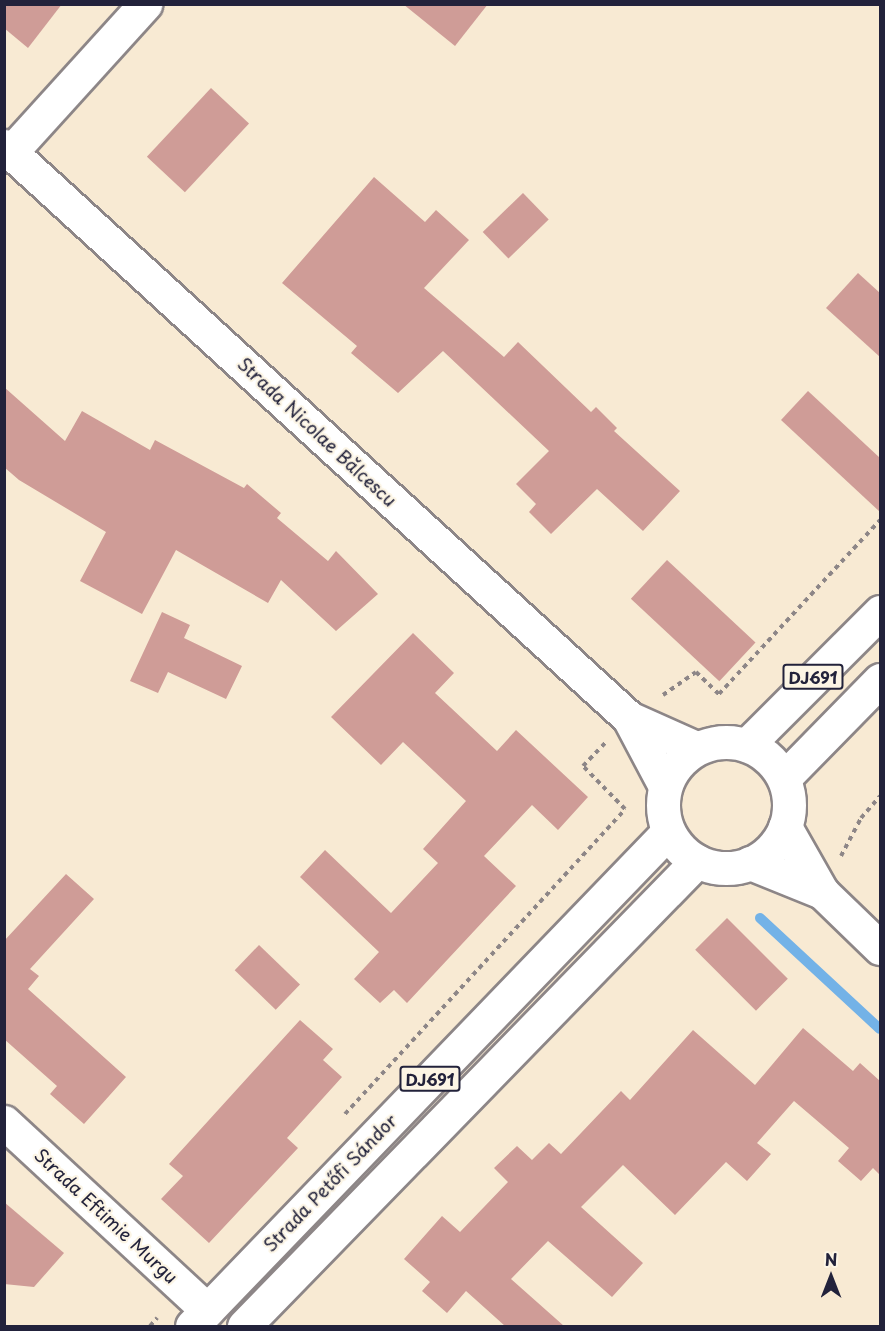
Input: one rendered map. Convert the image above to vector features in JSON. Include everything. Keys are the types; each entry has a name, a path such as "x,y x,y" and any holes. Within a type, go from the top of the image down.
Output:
{"main road":[{"path":"8,149 146,4"},
{"name":"Strada Nicolae Bălcescu","path":"8,149 629,718 696,748"},
{"name":"DJ691","path":"747,745 880,612"},
{"name":"DJ691","path":"784,778 880,680"},
{"name":"Strada Nicolae Bălcescu","path":"629,718 665,786"},
{"path":"721,741 747,745 769,758 784,778 789,802 785,827 772,848 750,863 723,868 697,861 680,849 668,832 662,809 665,786 676,765 696,748 721,741"},
{"path":"785,827 822,892 880,948"},
{"name":"Strada Petőfi Sándor","path":"195,1309 668,832"},
{"name":"DJ691","path":"244,1326 697,861"},
{"path":"750,863 822,892"},
{"name":"Strada Eftimie Murgu","path":"4,1122 195,1309"}],"path":[{"path":"343,1115 625,809 583,766 629,718 696,672 719,694 880,520"},
{"path":"822,892 861,818 880,796"},
{"path":"150,1326 195,1309"}],"building":[{"path":"4,4 62,4 28,48 4,28"},
{"path":"403,4 488,4 455,46"},
{"path":"211,88 249,123 185,192 147,157"},
{"path":"374,177 425,222 436,210 469,240 424,288 504,357 518,342 591,412 596,407 617,428 614,431 680,491 643,531 597,489 551,534 529,512 536,504 516,484 549,451 443,351 398,393 351,353 357,346 282,283"},
{"path":"523,193 549,220 508,259 483,232"},
{"path":"858,273 880,293 880,357 826,308"},
{"path":"4,387 65,441 82,411 150,450 155,440 244,488 247,484 281,513 277,518 328,561 336,551 378,594 336,631 281,580 268,603 176,550 142,614 80,581 106,532 19,480 4,467"},
{"path":"808,391 880,458 880,512 781,420"},
{"path":"667,560 755,643 719,681 631,599"},
{"path":"162,612 190,625 184,638 242,666 226,699 168,672 158,693 130,681"},
{"path":"413,633 454,673 435,693 497,751 516,730 588,797 558,830 532,805 484,856 516,886 407,1003 394,990 380,1003 354,979 379,952 300,877 325,850 391,913 438,863 423,849 466,801 403,742 381,765 331,717"},
{"path":"66,874 94,899 30,969 39,976 28,989 126,1077 84,1124 50,1094 57,1086 4,1039 4,941"},
{"path":"727,918 788,979 756,1011 695,950"},
{"path":"259,945 300,985 276,1010 235,970"},
{"path":"300,1020 333,1049 323,1060 342,1077 287,1138 298,1148 209,1243 161,1199 183,1176 169,1164"},
{"path":"803,1028 853,1071 860,1063 880,1081 880,1175 873,1168 861,1181 838,1161 849,1148 794,1101 757,1143 771,1154 747,1181 726,1162 675,1215 623,1165 581,1207 643,1263 612,1297 548,1241 511,1279 564,1326 505,1326 466,1291 447,1313 422,1291 430,1282 404,1259 442,1216 460,1232 508,1182 494,1168 517,1146 532,1160 549,1143 561,1154 621,1091 630,1100 693,1030 755,1085"},
{"path":"4,1202 64,1253 34,1287 4,1284"}],"waterway":[{"path":"760,918 880,1029"}]}
